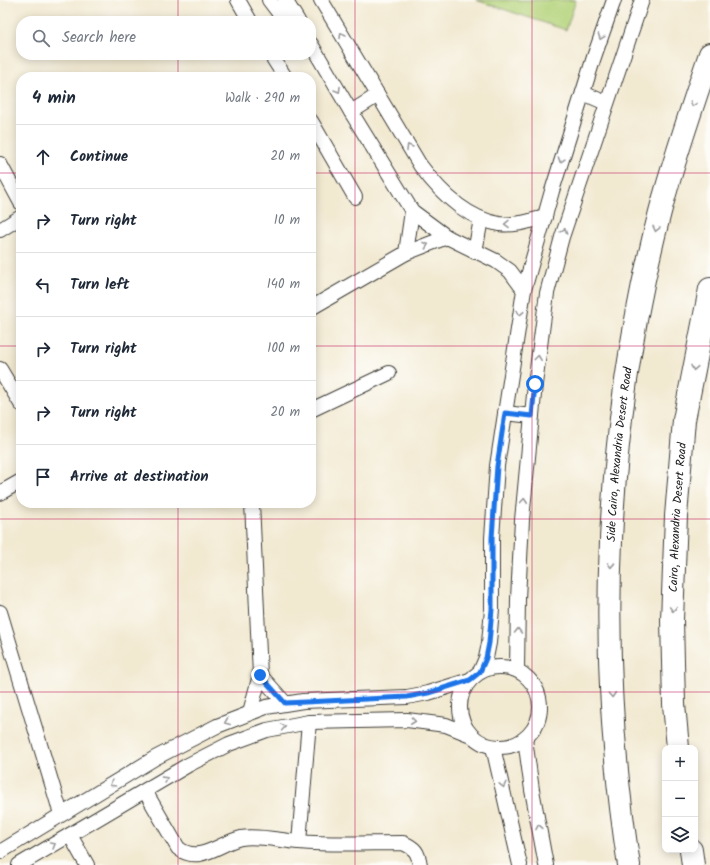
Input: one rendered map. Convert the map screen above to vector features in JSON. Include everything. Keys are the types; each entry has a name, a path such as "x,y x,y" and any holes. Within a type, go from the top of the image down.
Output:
{"main road":[{"name":"Side Cairo, Alexandria Desert Road","path":"629,865 615,744 610,653 612,531 617,462 628,372 647,266 674,162 710,54"},
{"name":"Cairo, Alexandria Desert Road","path":"678,745 674,704 672,620 676,516 684,420 710,289"},
{"path":"691,853 693,865"}],"street":[{"path":"238,0 247,16"},
{"path":"269,0 281,16"},
{"path":"285,0 295,16"},
{"path":"321,0 420,165 435,186 456,204 481,219 500,224 519,224 545,217"},
{"path":"0,852 155,758 217,726 250,712 285,703 407,697 428,693 475,676 498,666 517,670 533,682 539,695 541,709 537,723 525,739 516,745 505,748 494,747 481,743 471,735 464,725 460,714 460,702 463,690 475,676 486,658 489,643 492,530 497,466 524,290 583,93 614,0"},
{"path":"517,670 518,599 522,520 532,416 549,285 562,237 642,0"},
{"path":"316,52 412,211 446,237 496,261 510,270 524,290"},
{"path":"274,60 281,72"},
{"path":"583,93 606,103"},
{"path":"351,112 378,96"},
{"path":"316,130 355,197"},
{"path":"0,164 16,194"},
{"path":"406,252 412,211"},
{"path":"475,252 481,219"},
{"path":"0,230 16,220"},
{"path":"316,305 406,252 446,237"},
{"path":"0,369 16,396"},
{"path":"316,408 389,374"},
{"path":"505,413 532,416"},
{"path":"0,494 16,484"},
{"path":"250,712 260,675 252,508"},
{"path":"0,612 61,814"},
{"path":"260,675 285,703"},
{"path":"388,697 394,709 390,721"},
{"path":"19,865 188,765 229,744 267,730 309,722 407,720 446,725 471,735"},
{"path":"299,842 309,722"},
{"path":"525,739 532,790 546,865"},
{"path":"494,747 520,865"},
{"path":"145,791 184,860 190,858 216,859 229,843 241,838 257,838 299,842 403,843 413,847 419,854 420,865"},
{"path":"70,835 87,865"}],"green space":[{"path":"476,0 576,0 566,30"}],"route":[{"path":"260,675 285,703 407,697 428,693 470,680 480,672 486,658 489,643 492,609 492,538 497,466 505,413 532,416 535,384"}]}
